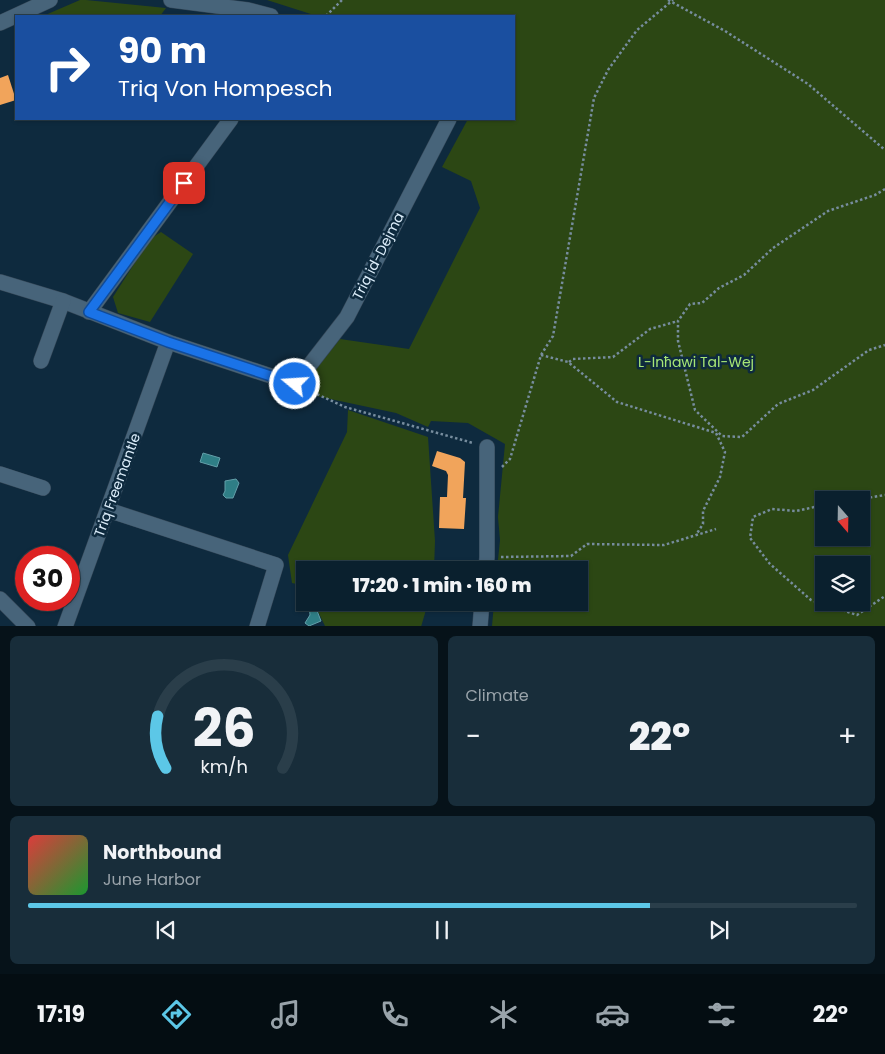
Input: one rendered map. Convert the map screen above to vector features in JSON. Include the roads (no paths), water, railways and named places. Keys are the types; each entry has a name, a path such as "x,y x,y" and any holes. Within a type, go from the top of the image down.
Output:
{"street":[{"path":"17,15 50,0"},
{"path":"171,0 248,10 267,15"},
{"path":"0,23 15,16"},
{"path":"89,312 231,120"},
{"name":"Triq id-Dejma","path":"168,342 295,384 347,317 448,120"},
{"path":"0,282 63,301 168,342"},
{"path":"41,361 63,301"},
{"name":"Triq Freemantle","path":"65,626 168,342"},
{"path":"487,447 487,561"},
{"path":"0,474 43,488"},
{"path":"108,510 276,565 257,626"},
{"path":"0,599 28,626"},
{"path":"480,626 481,611"}],"park label":[{"name":"L-Inħawi Tal-Wej","path":"696,362"}]}
